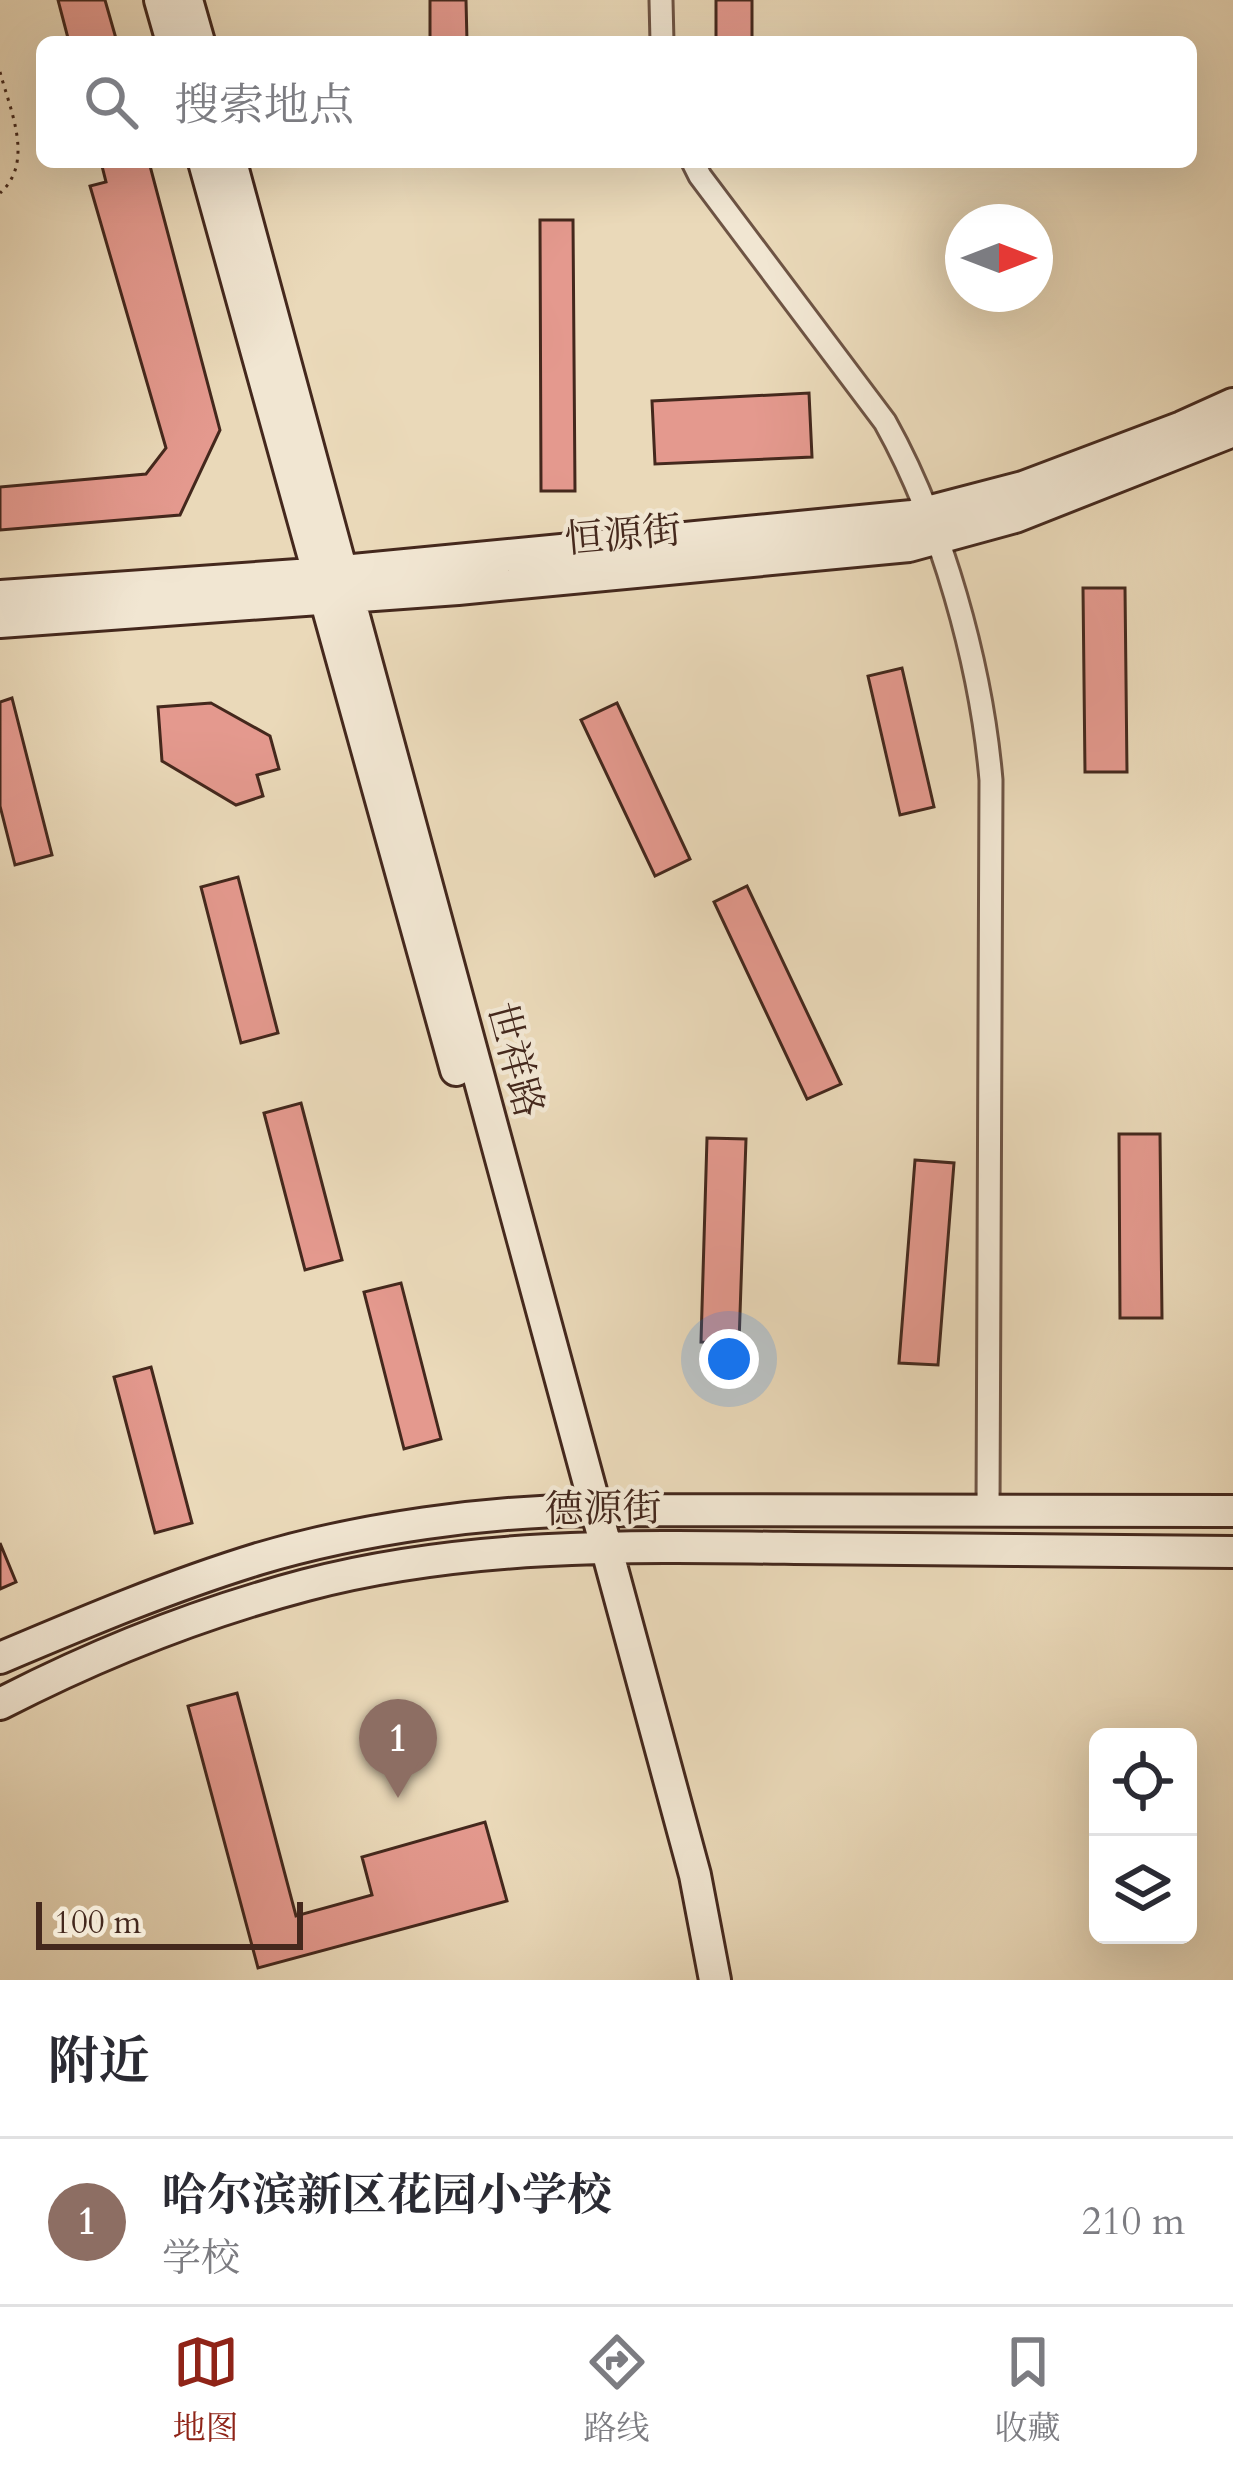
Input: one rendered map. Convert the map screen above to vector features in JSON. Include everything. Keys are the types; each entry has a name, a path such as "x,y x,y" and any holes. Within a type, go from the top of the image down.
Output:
{"main road":[{"path":"160,0 170,36"},
{"path":"187,0 197,36"},
{"name":"世祥路","path":"207,168 333,585 587,1510 695,1875 715,1980"},
{"name":"世祥路","path":"232,168 333,585"},
{"name":"恒源街","path":"0,596 333,585 756,562 909,546 930,526 1233,404"},
{"name":"恒源街","path":"930,526 1015,517 1233,431"},
{"name":"恒源街","path":"0,622 333,585"},
{"name":"德源街","path":"0,1658 264,1557 454,1521 587,1510 1233,1511"},
{"name":"德源街","path":"0,1704 169,1628 308,1585 470,1557 598,1546 1233,1552"}],"street":[{"path":"661,0 662,36"},
{"path":"697,168 885,422 930,526 968,635 986,719 991,780 988,1511"}],"path":[{"path":"0,72 19,153 13,178 0,193"}],"building":[{"path":"58,0 105,0 115,36 67,36"},
{"path":"430,0 466,0 467,36 430,36"},
{"path":"716,0 752,0 752,36 716,36"},
{"path":"102,168 151,168 220,430 180,515 0,530 0,487 146,474 166,448 90,186 106,182"},
{"path":"540,220 573,220 575,491 541,491"},
{"path":"809,393 812,457 655,464 652,401"},
{"path":"1083,588 1125,588 1127,772 1085,772"},
{"path":"902,668 934,807 900,815 868,676"},
{"path":"12,698 52,855 15,865 0,806 0,702"},
{"path":"211,703 270,736 279,769 257,775 263,796 236,805 162,761 158,707"},
{"path":"617,703 690,859 655,876 581,720"},
{"path":"238,877 278,1033 241,1043 201,887"},
{"path":"747,886 841,1084 807,1099 714,902"},
{"path":"301,1103 342,1260 305,1270 264,1113"},
{"path":"1119,1134 1160,1134 1162,1318 1120,1318"},
{"path":"707,1138 746,1139 739,1343 701,1342"},
{"path":"915,1160 954,1163 938,1365 899,1363"},
{"path":"401,1283 441,1439 404,1449 364,1292"},
{"path":"151,1367 192,1523 155,1533 114,1377"},
{"path":"0,1543 16,1582 0,1589"},
{"path":"237,1693 296,1916 372,1895 362,1857 485,1822 507,1901 258,1968 188,1706"}],"place":[{"name":"哈尔滨新区花园小学校","path":"398,1798"}]}
